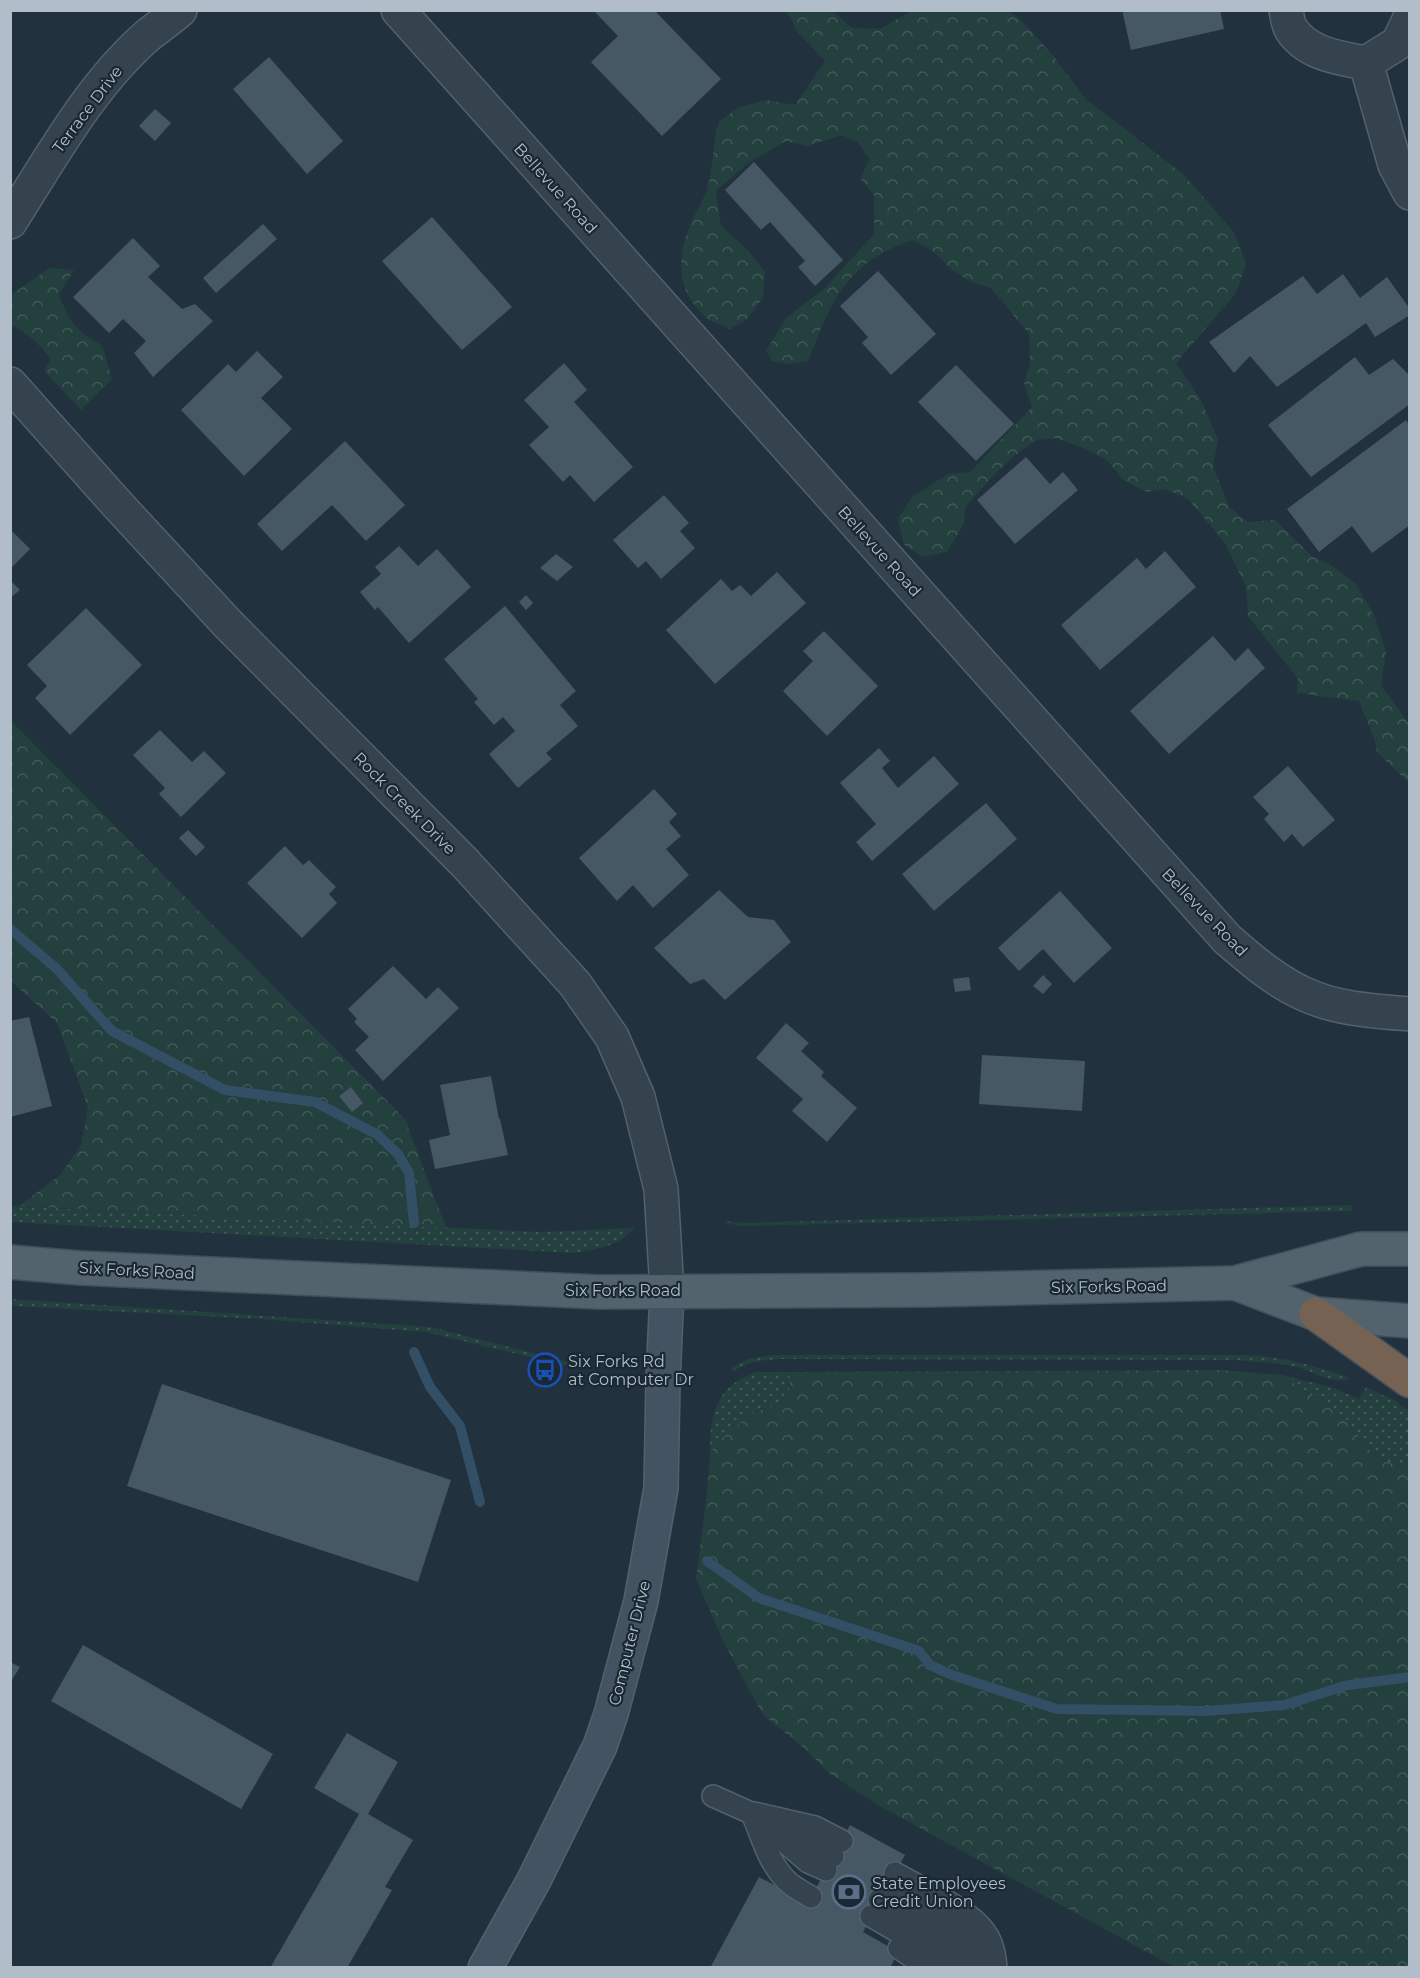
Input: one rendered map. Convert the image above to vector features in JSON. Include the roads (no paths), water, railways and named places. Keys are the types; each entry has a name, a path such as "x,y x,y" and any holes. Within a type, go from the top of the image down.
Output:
{"highway":[{"path":"1316,1314 1410,1381"}],"main road":[{"name":"Six Forks Road","path":"10,1262 80,1268 599,1292 925,1290 1235,1282 1361,1249 1410,1250"},
{"name":"Six Forks Road","path":"1235,1282 1316,1314 1410,1321"}],"street":[{"name":"Terrace Drive","path":"10,222 70,128 107,78 147,37 180,10"},
{"name":"Bellevue Road","path":"398,10 1227,939 1248,958 1300,993 1335,1005 1410,1014"},
{"path":"1286,10 1290,28 1308,47 1336,58 1366,63 1398,43 1410,18"},
{"path":"1366,63 1395,165 1410,193"},
{"name":"Rock Creek Drive","path":"10,384 227,623 465,863 575,984 612,1037 638,1097 661,1189 667,1291"},
{"name":"Computer Drive","path":"485,1968 534,1880 600,1746 611,1714 641,1601 661,1488 667,1291"}],"lane":[{"path":"713,1796 761,1820 808,1862 826,1870"},
{"path":"761,1820 815,1827 826,1870"},
{"path":"761,1820 765,1849 774,1866 788,1882 826,1870"},
{"path":"880,1901 960,1910 986,1932 996,1967"},
{"path":"880,1901 928,1968"},
{"path":"880,1901 949,1968"},
{"path":"880,1901 944,1938 959,1950 971,1968"},
{"path":"880,1901 934,1913 966,1935 979,1948 984,1968"}],"waterway":[{"path":"10,929 56,968 112,1031 225,1090 315,1102 378,1135 398,1154 409,1173 414,1223"},
{"path":"414,1352 430,1387 460,1426 480,1502"},
{"path":"707,1561 759,1598 919,1651 930,1665 952,1675 1057,1709 1206,1711 1284,1705 1348,1685 1410,1677"}],"place":[{"name":"Six Forks Rd at Computer Dr","path":"545,1370"},
{"name":"State Employees Credit Union","path":"849,1892"}]}
